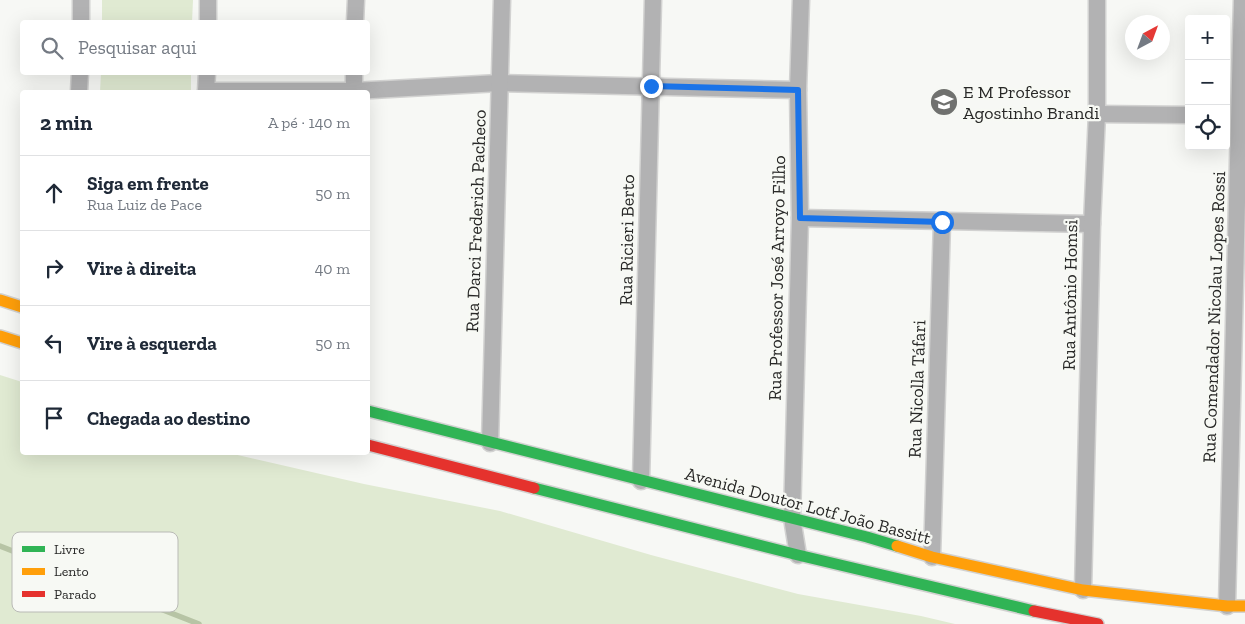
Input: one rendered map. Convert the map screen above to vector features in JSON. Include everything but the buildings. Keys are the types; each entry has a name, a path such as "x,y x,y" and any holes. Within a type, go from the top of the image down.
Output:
{"main road":[{"path":"0,300 20,306"},
{"path":"0,336 20,342"},
{"name":"Avenida Doutor Lotf João Bassitt","path":"370,412 641,482 867,537 932,557 1083,590 1227,606 1245,606"},
{"path":"370,445 798,555 1098,624"}],"street":[{"path":"81,0 81,20"},
{"path":"208,0 208,20"},
{"path":"356,0 356,20"},
{"name":"Rua Darci Frederich Pacheco","path":"490,443 502,0"},
{"name":"Rua Ricieri Berto","path":"641,482 654,0"},
{"name":"Rua Professor José Arroyo Filho","path":"798,555 792,518 800,218 798,90 801,0"},
{"name":"Rua Antônio Homsi","path":"1083,590 1092,224 1097,114 1096,0"},
{"name":"Rua Comendador Nicolau Lopes Rossi","path":"1227,606 1237,115 1242,0"},
{"path":"79,90 80,75"},
{"path":"206,90 207,75"},
{"path":"354,75 354,90"},
{"path":"370,91 499,83 798,90"},
{"path":"1097,114 1185,115"},
{"path":"800,218 1092,224"},
{"name":"Rua Nicolla Táfari","path":"932,557 942,222"}],"green space":[{"path":"102,0 193,0 192,20 102,20"},
{"path":"101,75 191,75 191,90 100,90"},
{"path":"0,375 20,381 20,455 238,455 364,484 500,511 651,555 798,594 955,624 0,624"}],"waterway":[{"path":"0,546 12,551"},
{"path":"168,612 199,624"}],"traffic: fast":[{"path":"370,412 897,546"},
{"path":"534,488 798,555 1034,611"}],"traffic: slow":[{"path":"0,300 20,306"},
{"path":"0,336 20,342"},
{"path":"897,546 932,557 1083,590 1227,606 1245,606"}],"traffic: jam":[{"path":"370,446 534,488"},
{"path":"1034,611 1098,624"}],"place":[{"name":"E M Professor Agostinho Brandi","path":"944,102"}],"route":[{"path":"651,86 798,90 800,218 942,222"}]}
